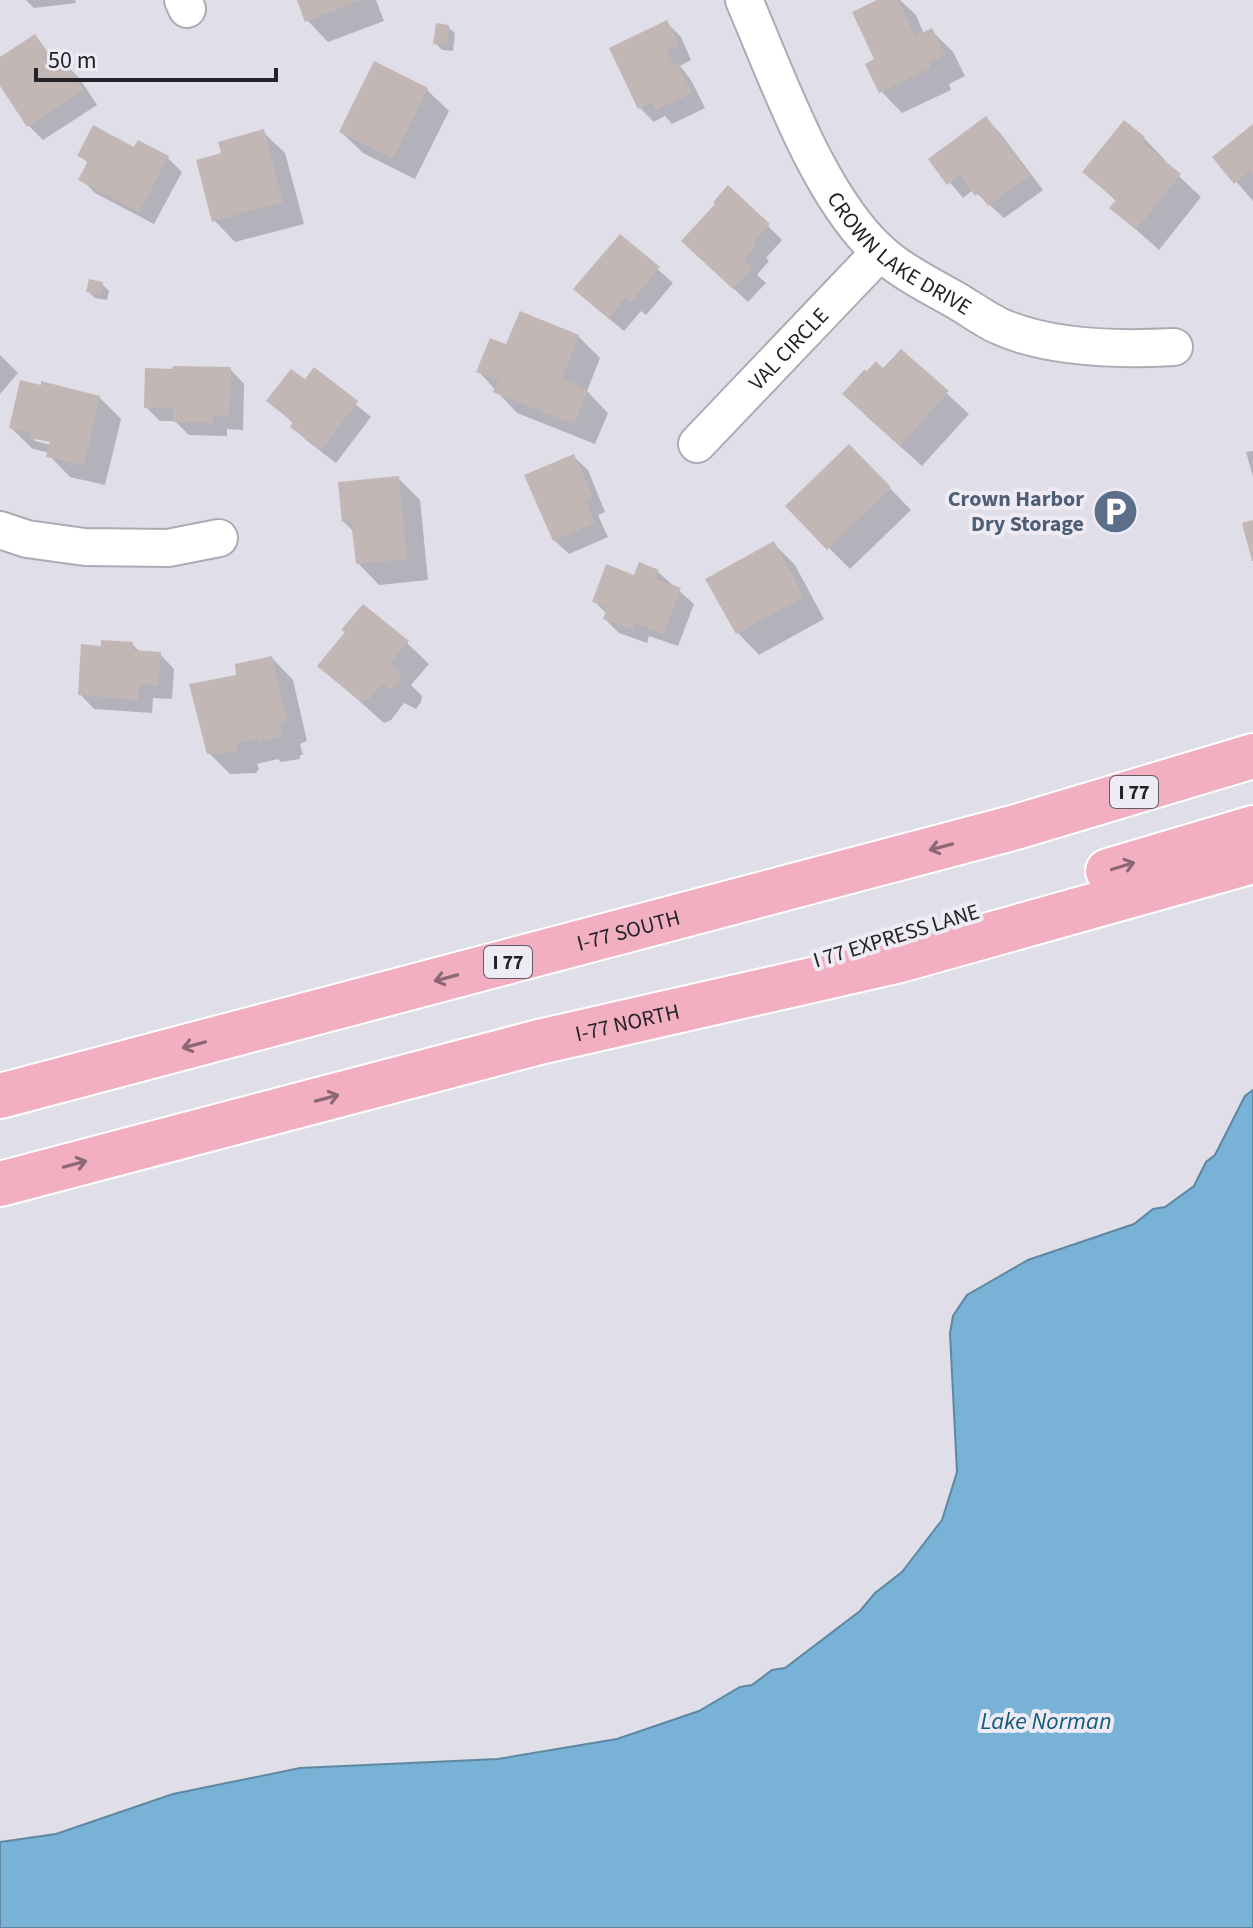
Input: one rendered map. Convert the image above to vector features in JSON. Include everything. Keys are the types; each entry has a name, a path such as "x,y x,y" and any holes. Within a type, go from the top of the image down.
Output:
{"highway":[{"name":"I-77 SOUTH","path":"0,1096 1016,827 1253,756"},
{"name":"I 77","path":"1016,827 1253,775"},
{"name":"I 77 EXPRESS LANE","path":"539,1042 1253,828"},
{"name":"I-77 NORTH","path":"0,1184 539,1042 900,960 1253,861"}],"street":[{"name":"CROWN LAKE DRIVE","path":"744,0 816,163 843,207 880,252 910,274 1000,326 1086,346 1123,350 1174,347"},
{"name":"VAL CIRCLE","path":"697,444 880,252"},
{"path":"0,530 27,539 85,547 168,548 219,538"}],"water":[{"name":"Lake Norman","path":"1253,1090 1253,1928 0,1928 0,1842 56,1834 173,1794 300,1768 498,1759 617,1739 699,1711 740,1687 752,1685 772,1670 785,1668 860,1611 875,1593 902,1572 942,1520 957,1472 950,1333 953,1316 967,1295 1028,1260 1134,1224 1153,1209 1165,1207 1194,1186 1206,1162 1215,1155 1245,1096"}],"building":[{"path":"297,0 361,0 305,22"},
{"path":"877,0 898,0 915,36 932,28 945,55 929,62 931,68 879,93 865,64 874,59 852,12"},
{"path":"667,20 679,45 667,51 674,65 678,64 692,93 656,110 652,102 638,109 609,48"},
{"path":"436,23 449,25 447,45 433,44"},
{"path":"35,34 49,54 43,57 52,71 66,62 84,90 27,127 0,86 0,57"},
{"path":"374,61 428,88 393,159 339,132"},
{"path":"986,116 1030,175 988,206 979,193 975,196 960,175 947,185 928,159"},
{"path":"1124,120 1145,137 1142,142 1181,174 1136,230 1109,208 1116,200 1082,172"},
{"path":"1253,124 1253,175 1250,171 1234,184 1212,157"},
{"path":"93,125 134,147 138,140 169,156 139,212 78,180 88,161 77,156"},
{"path":"264,129 283,202 212,222 196,160 221,153 218,142"},
{"path":"728,185 770,224 753,242 757,246 744,259 753,268 733,289 681,241"},
{"path":"620,234 660,267 630,303 625,298 609,319 573,289"},
{"path":"89,279 103,282 101,295 86,292"},
{"path":"520,311 579,335 562,379 588,390 574,424 493,392 498,380 476,372 490,338 506,344"},
{"path":"901,349 949,391 900,446 842,394 864,370 867,371 876,361 883,368"},
{"path":"173,366 231,367 229,417 213,416 213,423 173,422 173,408 144,408 145,368 172,369"},
{"path":"314,367 358,401 321,450 290,427 293,422 266,401 291,369 305,379"},
{"path":"20,380 41,385 41,381 100,396 84,465 46,457 50,442 29,438 30,433 9,428"},
{"path":"849,444 891,487 827,550 785,506"},
{"path":"574,454 593,497 586,500 595,523 553,541 524,475"},
{"path":"399,476 407,559 356,564 351,521 342,522 338,482"},
{"path":"1253,520 1253,561 1252,561 1242,523"},
{"path":"774,541 804,597 736,634 705,579"},
{"path":"639,562 659,570 656,579 681,588 664,634 635,623 633,630 603,619 607,608 592,602 606,564 634,575"},
{"path":"363,604 409,641 390,663 401,673 394,688 382,683 369,699 361,702 317,666"},
{"path":"101,640 133,642 133,650 161,652 158,686 139,684 138,700 78,695 81,644 101,646"},
{"path":"272,656 287,720 280,723 283,734 279,734 279,738 258,742 258,738 237,743 235,752 207,754 189,684 236,675 235,664"}],"place":[{"name":"Crown Harbor Dry Storage","path":"1115,511"}]}
